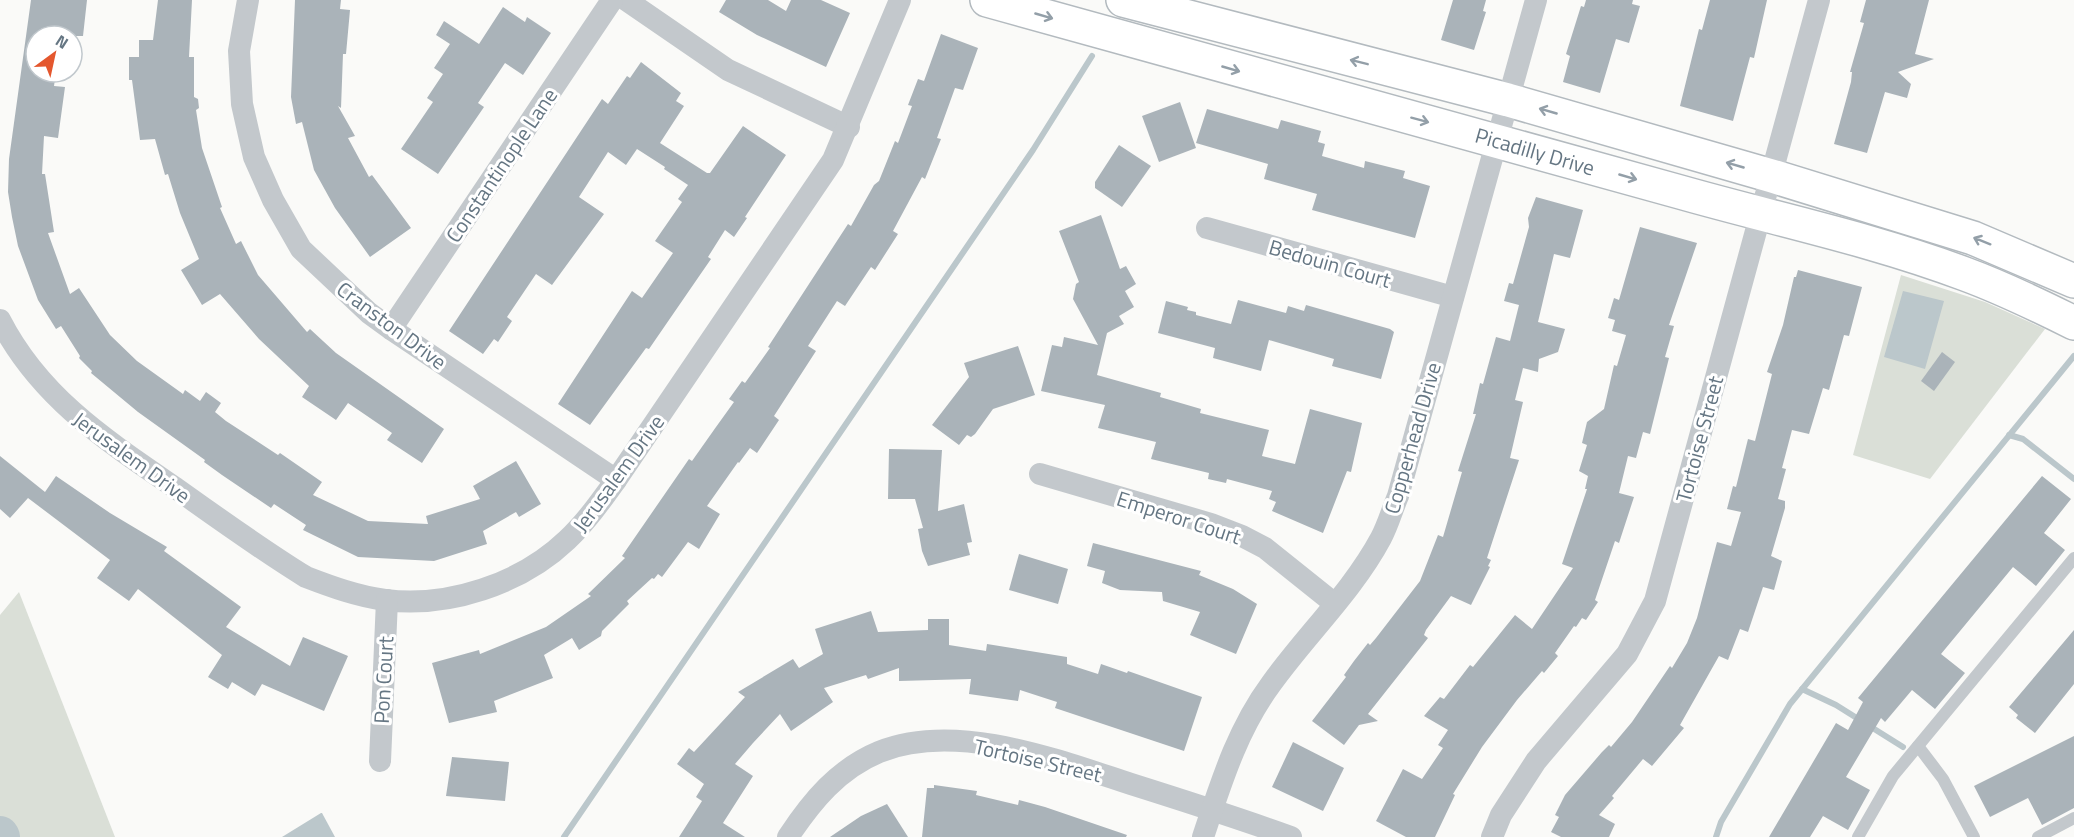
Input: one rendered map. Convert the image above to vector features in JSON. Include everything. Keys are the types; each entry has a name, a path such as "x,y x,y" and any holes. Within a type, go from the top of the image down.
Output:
{"street":[{"name":"Cranston Drive","path":"248,0 239,51 242,104 259,168 273,200 301,249 369,313 616,480"},
{"name":"Constantinople Lane","path":"391,329 612,0"},
{"path":"626,0 728,70 849,127"},
{"name":"Jerusalem Drive","path":"0,320 24,361 45,387 89,428 306,577 334,588 387,600 423,601 478,591 513,577 566,542 590,517 820,181 849,127 900,0"},
{"name":"Picadilly Drive","path":"987,0 1301,89 1496,140 1760,215 1856,239 1964,273 2008,291 2074,323"},
{"name":"Picadilly Drive","path":"1123,0 1508,100 1772,176 1973,238 2074,281"},
{"name":"Copperhead Drive","path":"1203,837 1232,751 1250,717 1270,684 1335,604 1381,538 1398,496 1536,0"},
{"name":"Tortoise Street","path":"1492,837 1501,815 1536,761 1628,654 1655,601 1820,0"},
{"name":"Bedouin Court","path":"1208,228 1452,297"},
{"path":"2008,291 2022,258"},
{"name":"Emperor Court","path":"1040,474 1211,524 1242,536 1273,554 1335,604"},
{"name":"Pon Court","path":"380,760 387,600"},
{"name":"Tortoise Street","path":"788,837 809,806 829,784 853,765 879,752 904,744 931,740 953,741 1030,753 1212,809 1291,837"}],"lane":[{"path":"1858,837 1893,776 2074,558"},
{"path":"1918,746 1949,788 1974,837"},
{"path":"2038,837 2074,818"}],"shaded area":[{"path":"1901,275 1985,302 2045,329 1930,479 1853,455"},
{"path":"1903,291 1944,301 1925,369 1884,357"},
{"path":"19,592 115,837 0,837 0,615"},
{"path":"321,813 335,837 282,837"}],"building":[{"path":"31,0 87,0 84,27 84,24 28,24"},
{"path":"158,0 192,0 189,57 194,57 194,97 198,99 199,108 196,110 202,148 222,207 220,208 236,244 241,241 258,275 307,332 310,329 336,353 444,429 422,463 387,440 392,433 348,403 336,420 302,397 309,386 259,339 220,294 202,305 181,270 199,259 180,213 168,174 165,175 155,139 140,140 132,80 129,80 129,57 139,57 139,40 153,40"},
{"path":"295,0 341,0 340,9 350,10 346,54 343,54 341,108 338,106 355,136 348,138 369,177 372,175 411,228 370,257 335,208 314,170 302,122 296,124 291,97"},
{"path":"726,0 768,0 786,11 791,0 821,0 850,13 826,67 757,35 719,12"},
{"path":"1453,0 1486,0 1483,11 1486,12 1474,50 1441,40"},
{"path":"1586,0 1633,0 1632,4 1640,6 1629,43 1616,39 1600,93 1563,82 1570,56 1566,54 1581,6 1584,7"},
{"path":"1710,0 1767,0 1754,58 1750,57 1733,121 1680,106 1699,29 1702,30"},
{"path":"1866,0 1929,0 1915,54 1934,59 1898,72 1911,84 1907,98 1885,92 1867,153 1834,144 1851,82 1852,72 1850,72 1864,23 1860,22"},
{"path":"503,7 525,22 527,17 551,33 523,75 505,63 478,103 484,107 438,174 401,149 433,102 427,98 443,74 434,68 450,44 436,35 444,21 479,44"},
{"path":"941,34 978,48 963,90 955,88 937,138 941,139 925,179 922,177 893,231 898,234 875,270 871,267 845,306 837,301 808,346 816,351 774,416 779,420 757,453 750,448 707,506 720,514 699,549 688,542 662,577 658,574 654,579 652,578 627,601 629,604 602,631 601,636 579,650 572,638 544,655 553,678 494,701 497,712 449,723 432,663 479,650 480,654 546,627 591,596 588,594 625,558 622,556 689,459 692,461 734,402 729,399 742,381 745,383 770,348 768,347 848,224 851,226 874,185 879,181 895,141 898,143 912,106 908,105 918,79 924,81"},
{"path":"24,51 24,84 54,84 54,86 65,87 58,138 44,136 42,174 45,174 54,232 48,233 70,294 79,288 110,335 137,361 183,394 185,390 200,401 206,392 221,403 215,412 226,421 278,455 280,453 322,482 313,495 368,521 428,524 426,516 480,499 473,486 516,461 541,504 519,517 516,512 483,531 487,544 434,561 358,557 303,530 306,525 274,504 271,508 222,475 204,462 205,460 138,412 91,373 92,371 79,358 80,356 61,326 56,329 38,300 18,246 8,192 9,159"},
{"path":"641,62 681,93 676,101 684,106 660,143 707,173 710,173 743,126 786,155 734,237 725,230 708,257 711,259 649,349 646,348 590,425 558,404 632,291 642,298 673,253 655,241 682,202 678,199 688,185 664,169 665,167 637,149 626,165 608,152 579,197 604,214 552,285 536,274 507,317 512,321 498,342 494,339 483,354 449,331 602,99 608,104 627,76 630,78"},
{"path":"1180,102 1196,148 1159,162 1142,116"},
{"path":"1207,109 1278,129 1281,120 1321,131 1318,142 1325,144 1322,156 1364,168 1365,161 1405,171 1403,178 1430,186 1415,238 1312,210 1317,194 1264,179 1268,164 1196,143"},
{"path":"1119,145 1151,166 1122,207 1095,188 1095,182"},
{"path":"1536,197 1583,210 1570,258 1554,254 1538,322 1565,329 1558,352 1539,359 1538,372 1523,368 1515,400 1523,402 1510,458 1519,460 1487,558 1491,560 1488,566 1490,567 1471,605 1451,596 1426,630 1424,635 1428,638 1368,714 1378,721 1359,725 1344,745 1312,721 1346,677 1344,675 1354,661 1368,643 1370,645 1376,638 1420,581 1438,535 1443,537 1462,472 1458,471 1476,414 1473,414 1480,383 1483,384 1496,337 1510,341 1519,305 1504,301 1509,283 1513,284 1529,227 1528,218"},
{"path":"1101,215 1120,269 1126,266 1136,284 1125,291 1134,307 1119,316 1124,324 1107,333 1097,375 1161,393 1160,397 1201,409 1200,413 1269,430 1262,456 1295,464 1310,409 1362,423 1351,472 1347,471 1323,533 1272,511 1276,502 1269,499 1272,491 1227,479 1226,483 1208,479 1209,473 1151,459 1156,442 1098,428 1105,405 1041,391 1052,345 1062,347 1064,337 1098,345 1073,299 1076,284 1079,282 1059,231"},
{"path":"1640,227 1697,243 1669,325 1674,326 1665,357 1669,358 1650,434 1643,432 1636,458 1628,456 1619,493 1634,497 1619,543 1615,541 1595,600 1598,602 1586,620 1582,618 1576,627 1574,626 1555,653 1558,656 1517,700 1482,747 1453,794 1455,795 1435,837 1406,837 1376,821 1403,769 1422,779 1443,748 1438,745 1448,730 1424,716 1440,697 1444,699 1470,665 1473,667 1515,615 1532,629 1573,568 1562,564 1587,489 1585,489 1588,476 1579,471 1587,445 1582,443 1587,422 1604,409 1614,365 1617,366 1626,335 1612,331 1615,320 1608,318 1614,298 1619,300"},
{"path":"1798,270 1862,287 1849,336 1844,335 1829,390 1823,388 1809,434 1792,430 1782,468 1786,469 1778,499 1785,501 1785,508 1771,556 1782,561 1774,590 1763,587 1748,632 1740,629 1728,660 1719,656 1680,725 1684,728 1652,766 1643,759 1599,815 1615,824 1609,837 1561,837 1551,832 1559,817 1555,815 1565,795 1602,752 1609,745 1611,747 1632,722 1670,666 1672,668 1687,643 1697,618 1717,542 1731,546 1741,512 1727,509 1733,486 1736,487 1748,439 1755,441 1772,374 1767,372"},
{"path":"1238,300 1286,313 1288,306 1304,311 1306,305 1390,329 1394,332 1381,379 1332,366 1334,359 1269,340 1261,371 1213,358 1215,348 1158,333 1166,301 1188,307 1187,310 1196,312 1196,315 1231,324"},
{"path":"1018,346 1035,395 993,409 975,434 971,437 967,435 959,445 932,425 969,377 964,363"},
{"path":"1942,352 1955,362 1934,391 1921,381"},
{"path":"889,449 942,450 938,511 964,504 972,542 967,543 970,555 928,566 922,551 918,529 923,528 915,499 888,499"},
{"path":"0,456 45,492 56,476 110,513 167,547 164,551 241,607 226,627 290,666 303,637 348,656 324,711 262,684 255,696 232,682 228,689 208,677 222,655 138,589 129,601 97,578 110,560 28,498 10,518 0,509"},
{"path":"2042,476 2071,499 2044,533 2065,550 2036,586 2013,567 1941,654 1965,673 1935,709 1912,690 1885,722 1881,718 1846,777 1870,790 1848,830 1823,816 1810,837 1769,837 1836,723 1848,730 1863,702 1858,698"},
{"path":"1093,543 1201,571 1199,575 1233,589 1257,604 1236,654 1190,635 1200,612 1163,601 1162,592 1120,590 1102,583 1105,571 1087,566"},
{"path":"1019,554 1068,569 1058,604 1009,590"},
{"path":"871,611 878,632 928,630 928,619 949,619 949,645 986,651 987,644 1067,657 1067,664 1098,674 1101,664 1202,697 1184,751 1055,708 1057,702 1020,690 1018,701 969,694 971,679 899,681 899,668 868,679 866,675 824,688 833,702 791,731 780,714 753,743 735,764 753,776 723,823 745,837 679,837 702,801 696,797 704,784 677,764 689,748 694,752 745,697 738,692 793,659 799,668 823,654 815,629"},
{"path":"2074,630 2074,684 2035,733 2016,718 2018,715 2009,707"},
{"path":"2074,736 2074,808 2042,825 2028,798 1990,817 1974,786"},
{"path":"1293,742 1344,768 1323,811 1272,787"},
{"path":"452,757 509,762 505,801 446,796"},
{"path":"934,785 977,791 976,795 1018,805 1019,800 1127,835 1126,837 922,837 927,788 934,788"},
{"path":"887,804 908,837 830,837 861,816"}],"waterway":[{"path":"564,837 1033,150 1092,56"},
{"path":"1716,837 1721,822 1790,704 2074,356"},
{"path":"2009,435 2023,439 2074,479"},
{"path":"1802,689 1836,705 1903,747"}]}
